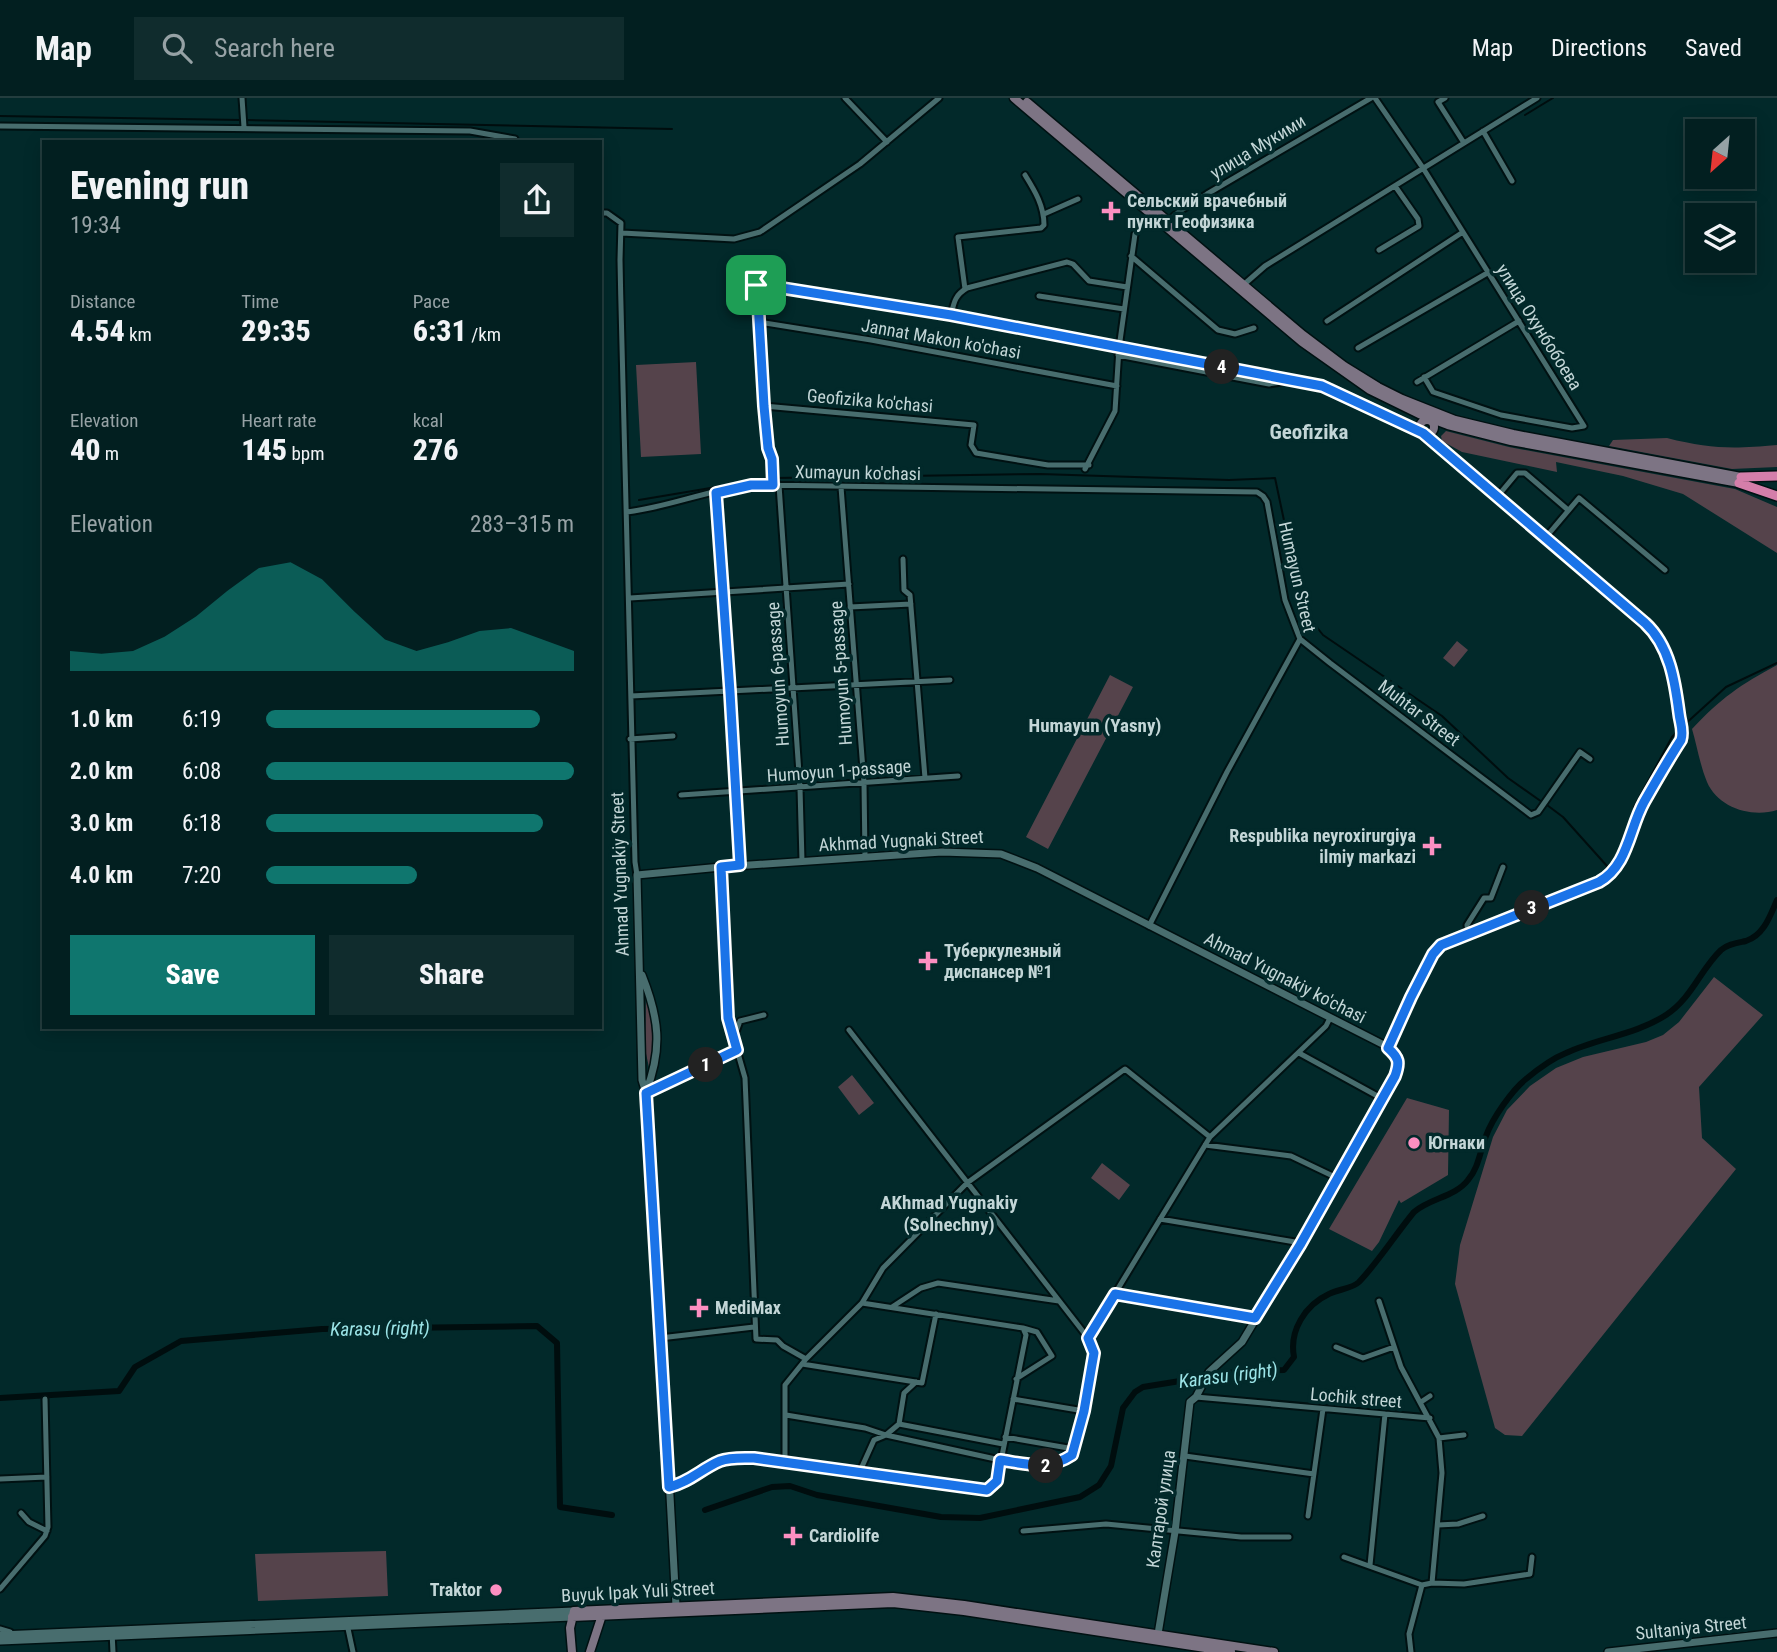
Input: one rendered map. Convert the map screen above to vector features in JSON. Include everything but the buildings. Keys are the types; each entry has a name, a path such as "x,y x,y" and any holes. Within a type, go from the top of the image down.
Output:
{"highway":[{"path":"1740,480 1777,476"},
{"path":"1740,480 1777,496"}],"main road":[{"path":"1014,98 1166,223"},
{"path":"1022,98 1335,367 1426,421 1443,419 1740,480"},
{"path":"1426,421 1443,419"},
{"name":"Buyuk Ipak Yuli Street","path":"573,1614 893,1603 1157,1638 1176,1644 1231,1652"},
{"path":"590,1652 603,1613"},
{"path":"572,1652 570,1628 573,1614"},
{"name":"Buyuk Ipak Yuli Street","path":"1176,1644 1274,1652"}],"street":[{"path":"242,98 244,127"},
{"path":"845,98 887,142"},
{"path":"602,213 607,213 621,223 622,233 734,239 749,236 760,232 814,197 887,142 939,98"},
{"name":"улица Мукими","path":"1166,223 1207,194 1373,98"},
{"name":"улица Охунбобоева","path":"1373,98 1423,168 1584,426 1572,428 1501,415 1433,393 1424,377"},
{"path":"1445,98 1438,102 1464,143"},
{"path":"1241,287 1265,266 1537,98"},
{"path":"0,126 470,131 515,140"},
{"path":"1483,131 1512,181"},
{"path":"965,289 958,237 1041,228 1044,225 1044,214 1025,175"},
{"path":"1379,250 1419,226 1418,219 1395,186"},
{"path":"1044,214 1078,199"},
{"path":"1117,386 1118,355 1131,256 1135,234 1147,218"},
{"path":"1327,321 1463,232"},
{"name":"Ahmad Yugnakiy Street","path":"622,233 620,274 642,1080 646,1093 653,1184 676,1609"},
{"path":"1131,256 1218,330 1235,334 1254,328"},
{"path":"1127,287 1089,281 1070,262 965,289 955,298 951,315 1322,386 1409,426 1415,427 1426,421 1437,445 1657,636 1667,656 1683,730 1681,740 1644,802 1621,859 1599,882 1468,933 1437,949 1388,1048"},
{"path":"1358,348 1489,272"},
{"name":"Humoyun 6-passage","path":"802,861 800,788 786,588 776,485 768,448 757,284 951,315"},
{"path":"1039,296 1124,309"},
{"path":"1416,382 1519,321"},
{"name":"Jannat Makon ko'chasi","path":"759,322 884,342 1117,386"},
{"path":"1118,355 1269,384 1291,380"},
{"name":"Geofizika ko'chasi","path":"764,406 974,425 971,445 976,453 1087,467 1113,419 1117,386"},
{"path":"1497,497 1517,473 1525,473 1568,510"},
{"name":"Xumayun ko'chasi","path":"627,512 653,509 751,485 1050,490"},
{"name":"Humoyun 5-passage","path":"841,487 864,783 865,857"},
{"name":"Humayun Street","path":"1050,490 1251,491 1261,494 1267,502 1285,600 1300,639 1233,761 1149,926"},
{"path":"716,493 740,865"},
{"path":"1546,537 1579,498 1665,570"},
{"path":"903,559 904,590 910,595 911,604 925,778"},
{"path":"630,598 849,584"},
{"path":"850,607 911,604"},
{"name":"Muhtar Street","path":"1300,639 1531,815 1539,810 1580,752 1590,759"},
{"path":"631,696 950,680"},
{"path":"631,739 673,736"},
{"name":"Humoyun 1-passage","path":"681,795 958,776"},
{"name":"Akhmad Yugnaki Street","path":"637,875 740,865 943,852 1001,854 1037,869 1149,926"},
{"path":"721,867 728,1018 745,1078 756,1339 778,1340 804,1361 923,1383 936,1314"},
{"path":"1468,933 1468,925 1484,898 1491,898 1503,867"},
{"name":"Ahmad Yugnakiy ko'chasi","path":"1149,926 1388,1048 1398,1057 1399,1064"},
{"name":"Ahmad Yugnakiy Street","path":"639,969 656,1016 657,1053 654,1072 646,1093"},
{"path":"733,1040 740,1021 764,1015"},
{"path":"1088,1338 1210,1137 1299,1053 1326,1026 1330,1018"},
{"path":"786,1415 865,1428 1000,1460 1046,1466 1059,1463 1072,1455 1084,1411 1094,1353 1088,1338 849,1030"},
{"path":"646,1093 737,1050"},
{"path":"1299,1053 1381,1098"},
{"name":"Калтарой улица","path":"1157,1638 1175,1532 1190,1402 1196,1397 1209,1372 1242,1342 1301,1243 1395,1076 1399,1064"},
{"path":"785,1463 785,1385 804,1361 862,1303 883,1268 967,1183 1125,1069 1210,1137"},
{"path":"1205,1145 1291,1156 1337,1178"},
{"path":"1160,1219 1301,1243"},
{"path":"891,1307 921,1288 938,1283 1059,1301"},
{"path":"1115,1294 1255,1318"},
{"path":"1379,1301 1401,1367 1439,1437 1442,1473 1432,1583"},
{"path":"862,1303 1037,1332 1052,1356 1016,1379"},
{"path":"660,1338 754,1327"},
{"path":"669,1487 685,1483 729,1458 754,1458 987,1490 997,1481 1026,1335 1023,1328"},
{"path":"1336,1347 1363,1358 1394,1347"},
{"path":"860,1471 874,1440 886,1435 899,1424 904,1393 916,1382"},
{"path":"1421,1402 1430,1396"},
{"name":"Lochik street","path":"1196,1397 1430,1418"},
{"path":"0,1589 47,1531 45,1399"},
{"path":"1013,1399 1084,1411"},
{"path":"1308,1516 1323,1409"},
{"path":"1370,1566 1385,1414"},
{"path":"899,1424 1003,1444"},
{"path":"1439,1437 1464,1435"},
{"path":"1005,1437 1074,1449"},
{"path":"1185,1456 1314,1474"},
{"path":"0,1479 47,1477"},
{"path":"21,1513 29,1522 47,1531"},
{"path":"1438,1525 1458,1524 1483,1516"},
{"path":"1023,1531 1106,1524 1241,1537 1289,1537"},
{"path":"1344,1557 1422,1585 1464,1584 1530,1574 1532,1557"},
{"path":"1411,1652 1409,1634 1422,1585"},
{"name":"Buyuk Ipak Yuli Street","path":"0,1635 573,1614"},
{"path":"347,1624 353,1652"},
{"path":"0,1629 20,1634"},
{"path":"112,1632 113,1652"},
{"name":"Buyuk Ipak Yuli Street","path":"0,1641 112,1632"},
{"name":"Sultаniya Street","path":"1608,1652 1777,1633"}],"shaded area":[{"path":"696,362 701,454 641,457 636,365"},
{"path":"1446,431 1509,447 1735,489 1777,507 1777,553 1683,494 1623,476 1556,462 1557,472 1462,452 1442,441 1441,436"},
{"path":"1667,438 1722,447 1777,445 1777,467 1732,469 1609,446 1613,440"},
{"path":"1457,641 1468,650 1454,667 1443,658"},
{"path":"1777,665 1777,810 1747,812 1727,804 1712,791 1692,729 1732,693"},
{"path":"1110,675 1133,687 1048,849 1026,837"},
{"path":"1714,977 1763,1015 1699,1087 1702,1138 1736,1169 1522,1436 1505,1435 1495,1428 1455,1284 1460,1245 1493,1137 1507,1110 1530,1086 1556,1068 1583,1057 1646,1042 1663,1035 1679,1022"},
{"path":"646,997 652,1015 654,1035 650,1072 645,1049"},
{"path":"852,1075 874,1103 859,1115 838,1087"},
{"name":"Югнаки","path":"1407,1098 1449,1110 1448,1175 1401,1203 1399,1200 1372,1251 1329,1229"},
{"path":"1102,1163 1130,1185 1119,1200 1091,1178"},
{"path":"386,1551 388,1596 258,1601 255,1554"}],"waterway":[{"path":"1525,115 1553,98"},
{"path":"0,116 240,120"},
{"path":"246,120 672,129"},
{"path":"775,478 1040,474 1229,480 1275,478 1303,610 1323,635 1442,716 1508,778 1542,802"},
{"path":"639,500 770,478"},
{"path":"1683,726 1726,687 1777,663"},
{"path":"1634,807 1672,737 1679,730"},
{"path":"1547,805 1563,817 1607,866"},
{"name":"Karasu (right)","path":"705,1510 772,1487 790,1486 817,1495 941,1517 980,1518 1080,1497 1099,1485 1111,1466 1123,1408 1135,1392 1143,1387 1242,1371 1284,1370 1294,1357 1294,1338 1306,1312 1320,1299 1359,1282 1414,1212 1463,1186 1468,1180 1493,1121 1521,1084 1560,1055 1642,1027 1666,1015 1683,1000 1721,950 1757,934 1766,924 1777,900"},
{"name":"Karasu (right)","path":"0,1398 119,1391 135,1367 181,1341 322,1329 537,1326 557,1343 560,1507 612,1515"}],"place":[{"name":"Сельский врачебный пункт Геофизика","path":"1111,211"},
{"name":"Respublika neyroxirurgiya ilmiy markazi","path":"1432,846"},
{"name":"Туберкулезный диспансер №1","path":"928,961"},
{"name":"Югнаки","path":"1414,1143"},
{"name":"MediMax","path":"699,1308"},
{"name":"Cardiolife","path":"793,1536"},
{"name":"Traktor","path":"496,1590"}],"district":[{"name":"Geofizika","path":"1309,432"},
{"name":"Humayun (Yasny)","path":"1095,725"},
{"name":"AKhmad Yugnakiy (Solnechny)","path":"949,1213"}],"route":[{"path":"756,285 951,315 1322,386 1423,433 1645,623 1662,644 1678,697 1683,735 1644,802 1621,859 1612,872 1599,882 1446,942 1433,954 1388,1048 1398,1057 1395,1076 1300,1245 1255,1318 1115,1294 1088,1338 1094,1353 1080,1432 1072,1455 1059,1463 1046,1466 1000,1460 997,1481 987,1490 754,1458 729,1458 706,1468 685,1483 669,1487 646,1093 737,1050 728,1018 721,867 740,865 716,493 751,485 773,485 756,285"}]}
